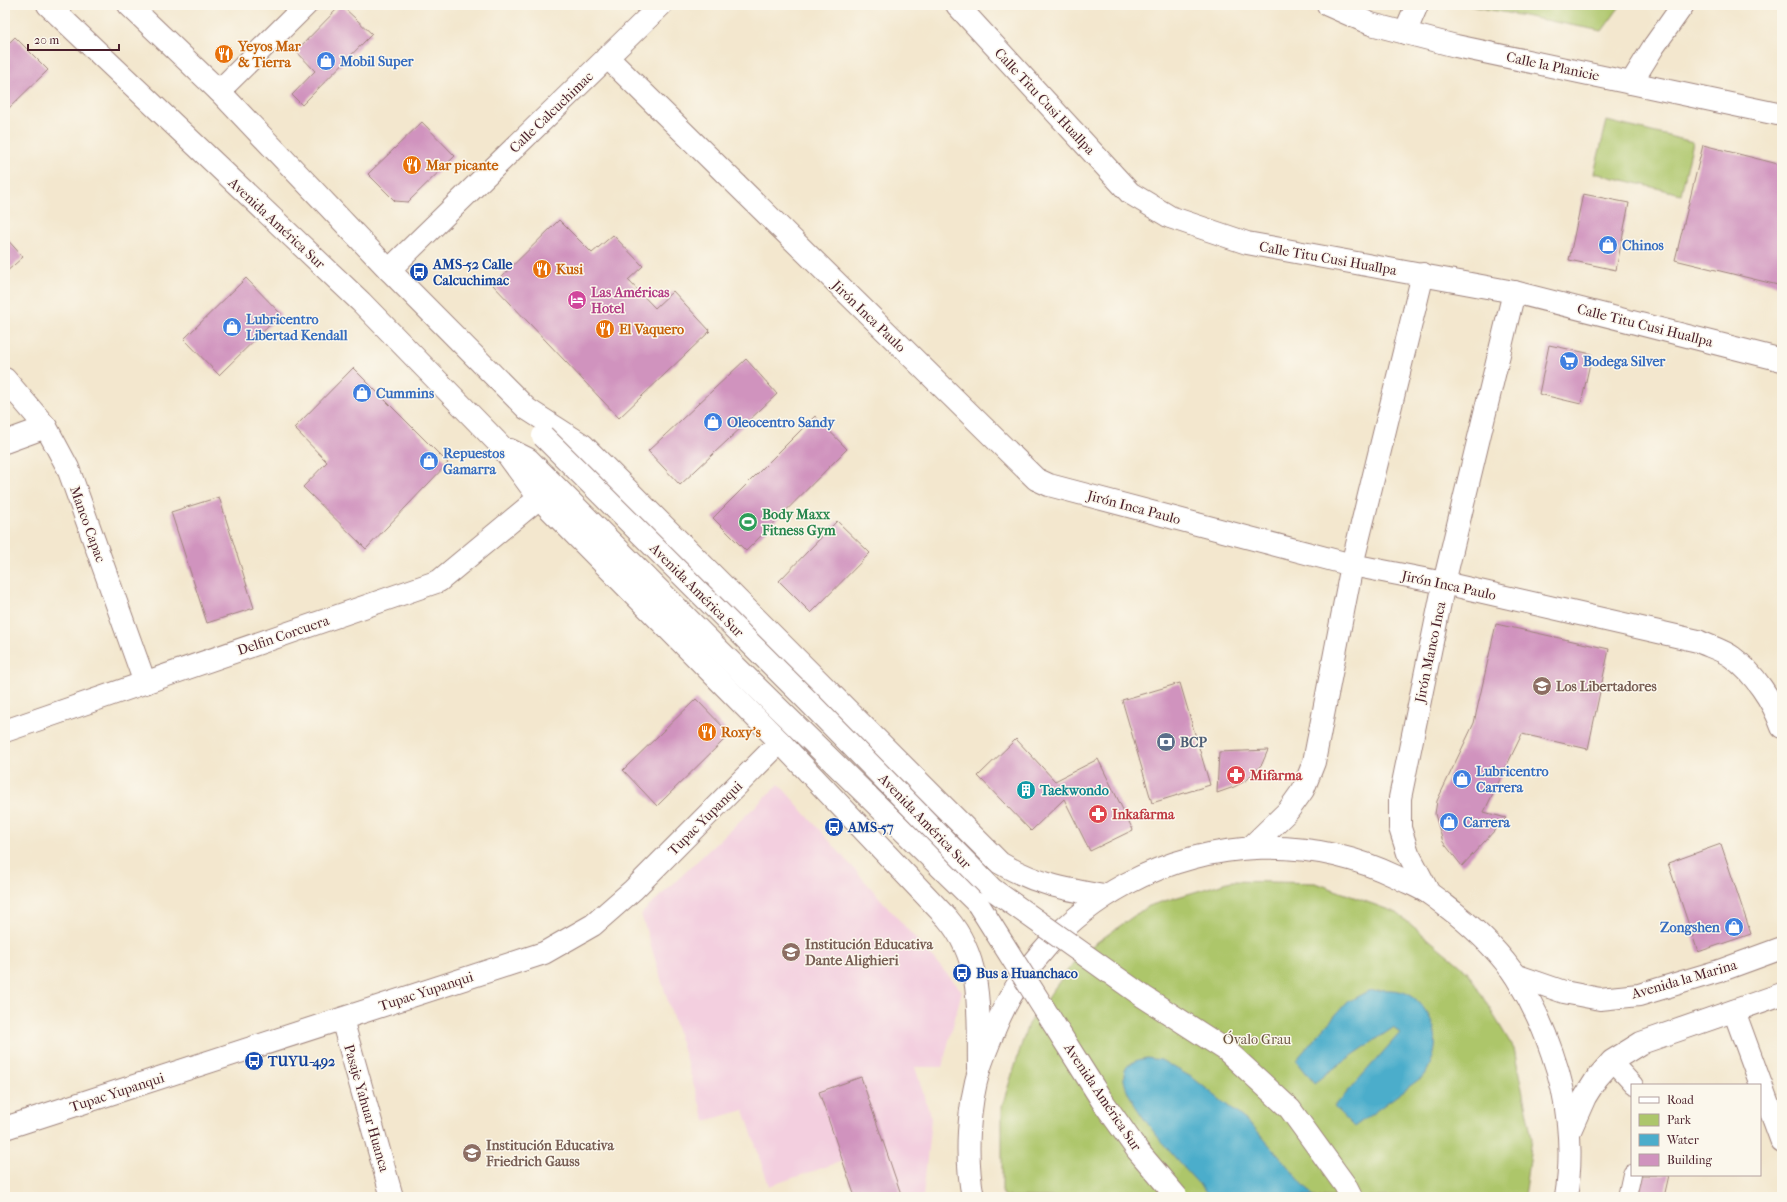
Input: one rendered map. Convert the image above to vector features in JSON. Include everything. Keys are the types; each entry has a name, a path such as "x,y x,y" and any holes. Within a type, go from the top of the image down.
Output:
{"street":[{"name":"Avenida América Sur","path":"48,5 361,302 501,446 539,498 780,742 955,927 970,956 978,993 979,1068"},
{"name":"Avenida América Sur","path":"129,5 219,91 389,270 527,409 583,445 1000,862 1017,873 1040,883 1104,896"},
{"path":"219,91 306,5"},
{"name":"Calle Calcuchimac","path":"389,270 661,5"},
{"name":"Calle Titu Cusi Huallpa","path":"957,5 1130,193 1170,217 1247,244 1423,274 1514,292 1782,360"},
{"name":"Calle la Planicie","path":"1328,5 1370,24 1456,46 1782,115"},
{"path":"1405,33 1416,5"},
{"path":"1631,82 1683,5"},
{"name":"Jirón Inca Paulo","path":"607,57 1036,479 1049,485 1352,565 1698,641 1731,656 1748,672 1766,694 1782,727"},
{"path":"1251,847 1288,811 1303,790 1314,762 1352,565 1423,274"},
{"name":"Jirón Manco Inca","path":"1429,893 1408,853 1400,828 1400,798 1444,584 1514,292"},
{"name":"Manco Capac","path":"5,379 46,428 68,468 145,682"},
{"name":"Avenida América Sur","path":"527,409 543,436 807,700 992,889 1144,997 1226,1050 1290,1109 1345,1185 1351,1197"},
{"path":"5,442 46,428"},
{"name":"Avenida América Sur","path":"501,446 528,459 711,642 978,904 1101,1099 1138,1151 1177,1197"},
{"name":"Delfin Corcuera","path":"5,731 439,581 539,498"},
{"name":"Tupac Yupanqui","path":"5,1128 544,953 594,925 633,890 780,742"},
{"path":"973,1197 970,1180 969,1124 979,1068 1004,1005 1042,950 1071,921 1104,896 1150,871 1200,855 1251,847 1313,850 1373,866 1429,893 1476,930 1515,975 1542,1024 1559,1071 1569,1133 1566,1197"},
{"name":"Avenida la Marina","path":"1515,975 1564,992 1600,999 1624,997 1639,995 1719,971 1782,948"},
{"path":"1569,1133 1585,1097 1597,1078 1612,1060 1641,1043 1782,994"},
{"path":"1734,1011 1761,1084"},
{"name":"Pasaje Yahuar Huanca","path":"342,1019 392,1197"},
{"path":"1761,1085 1782,1142"}],"lane":[{"path":"1612,1060 1633,1084"},
{"path":"1626,1197 1631,1176"}],"shaded area":[{"name":"Institución Educativa Dante Alighieri","path":"779,784 962,991 942,1067 915,1067 931,1118 923,1197 902,1197 861,1077 819,1092 843,1161 769,1186 744,1110 705,1121 641,914"}],"green space":[{"path":"1466,5 1621,5 1602,31"},
{"path":"1607,121 1693,142 1681,194 1594,173"},
{"name":"Óvalo Grau","path":"1231,881 1316,883 1397,913 1467,971 1514,1049 1532,1139 1524,1197 1004,1197 1002,1193 1002,1106 1028,1024 1079,955 1148,906"}],"water":[{"path":"1395,990 1406,993 1415,998 1428,1014 1435,1031 1436,1039 1433,1057 1425,1075 1354,1127 1334,1107 1400,1033 1393,1028 1314,1083 1296,1060 1347,1002 1368,991"},
{"path":"1147,1058 1161,1060 1193,1078 1253,1126 1314,1197 1211,1197 1158,1138 1144,1119 1126,1086 1124,1074 1127,1067 1136,1061"}],"building":[{"name":"Mobil Super","path":"341,5 372,34 302,105 292,95 315,71 296,51"},
{"path":"15,37 48,70 5,112 5,47"},
{"name":"Mar picante","path":"422,122 455,156 408,202 395,201 368,174"},
{"path":"1703,145 1782,165 1782,286 1675,260"},
{"path":"1583,194 1629,203 1616,270 1569,260"},
{"path":"559,220 592,253 613,235 643,266 628,280 655,308 673,291 710,331 619,418 493,285"},
{"path":"5,237 23,257 5,273"},
{"name":"Lubricentro Libertad Kendall","path":"246,278 281,314 219,375 184,339"},
{"path":"1549,345 1592,354 1581,404 1539,394"},
{"name":"Oleocentro Sandy","path":"746,359 777,394 680,485 648,451"},
{"path":"353,368 448,463 366,549 303,487 327,462 294,428"},
{"path":"815,416 847,449 746,551 713,518"},
{"path":"219,497 254,608 207,623 171,512"},
{"path":"837,521 870,553 811,613 779,581"},
{"name":"Los Libertadores","path":"1496,624 1609,649 1588,749 1522,734 1484,812 1506,818 1462,866 1443,842 1435,814 1437,801 1474,723"},
{"name":"BCP","path":"1180,683 1210,785 1152,803 1122,700"},
{"path":"696,699 730,734 657,806 623,770"},
{"path":"1016,739 1055,781 1098,759 1133,830 1090,851 1064,799 1031,831 978,776"},
{"path":"1268,750 1262,764 1247,780 1234,787 1217,793 1219,752"},
{"path":"1721,844 1751,934 1698,952 1668,863"},
{"path":"861,1077 902,1197 855,1197 819,1092"},
{"path":"1636,1176 1669,1176 1664,1197 1632,1197"}],"place":[{"name":"Yeyos Mar & Tierra","path":"224,54"},
{"name":"Mobil Super","path":"326,61"},
{"name":"Mar picante","path":"412,165"},
{"name":"Chinos","path":"1608,245"},
{"name":"Kusi","path":"542,269"},
{"name":"AMS-52 Calle Calcuchimac","path":"419,272"},
{"name":"Las Américas Hotel","path":"577,300"},
{"name":"Lubricentro Libertad Kendall","path":"232,327"},
{"name":"El Vaquero","path":"605,329"},
{"name":"Bodega Silver","path":"1569,361"},
{"name":"Cummins","path":"362,393"},
{"name":"Oleocentro Sandy","path":"713,422"},
{"name":"Repuestos Gamarra","path":"429,461"},
{"name":"Body Maxx Fitness Gym","path":"748,522"},
{"name":"Los Libertadores","path":"1542,686"},
{"name":"Roxy's","path":"707,732"},
{"name":"BCP","path":"1166,742"},
{"name":"Mifarma","path":"1236,775"},
{"name":"Lubricentro Carrera","path":"1462,779"},
{"name":"Taekwondo","path":"1026,790"},
{"name":"Inkafarma","path":"1098,814"},
{"name":"Carrera","path":"1449,822"},
{"name":"AMS-57","path":"834,827"},
{"name":"Zongshen","path":"1734,927"},
{"name":"Institución Educativa Dante Alighieri","path":"791,952"},
{"name":"Bus a Huanchaco","path":"962,973"},
{"name":"TUYU-492","path":"254,1061"},
{"name":"Institución Educativa Friedrich Gauss","path":"472,1153"}]}
